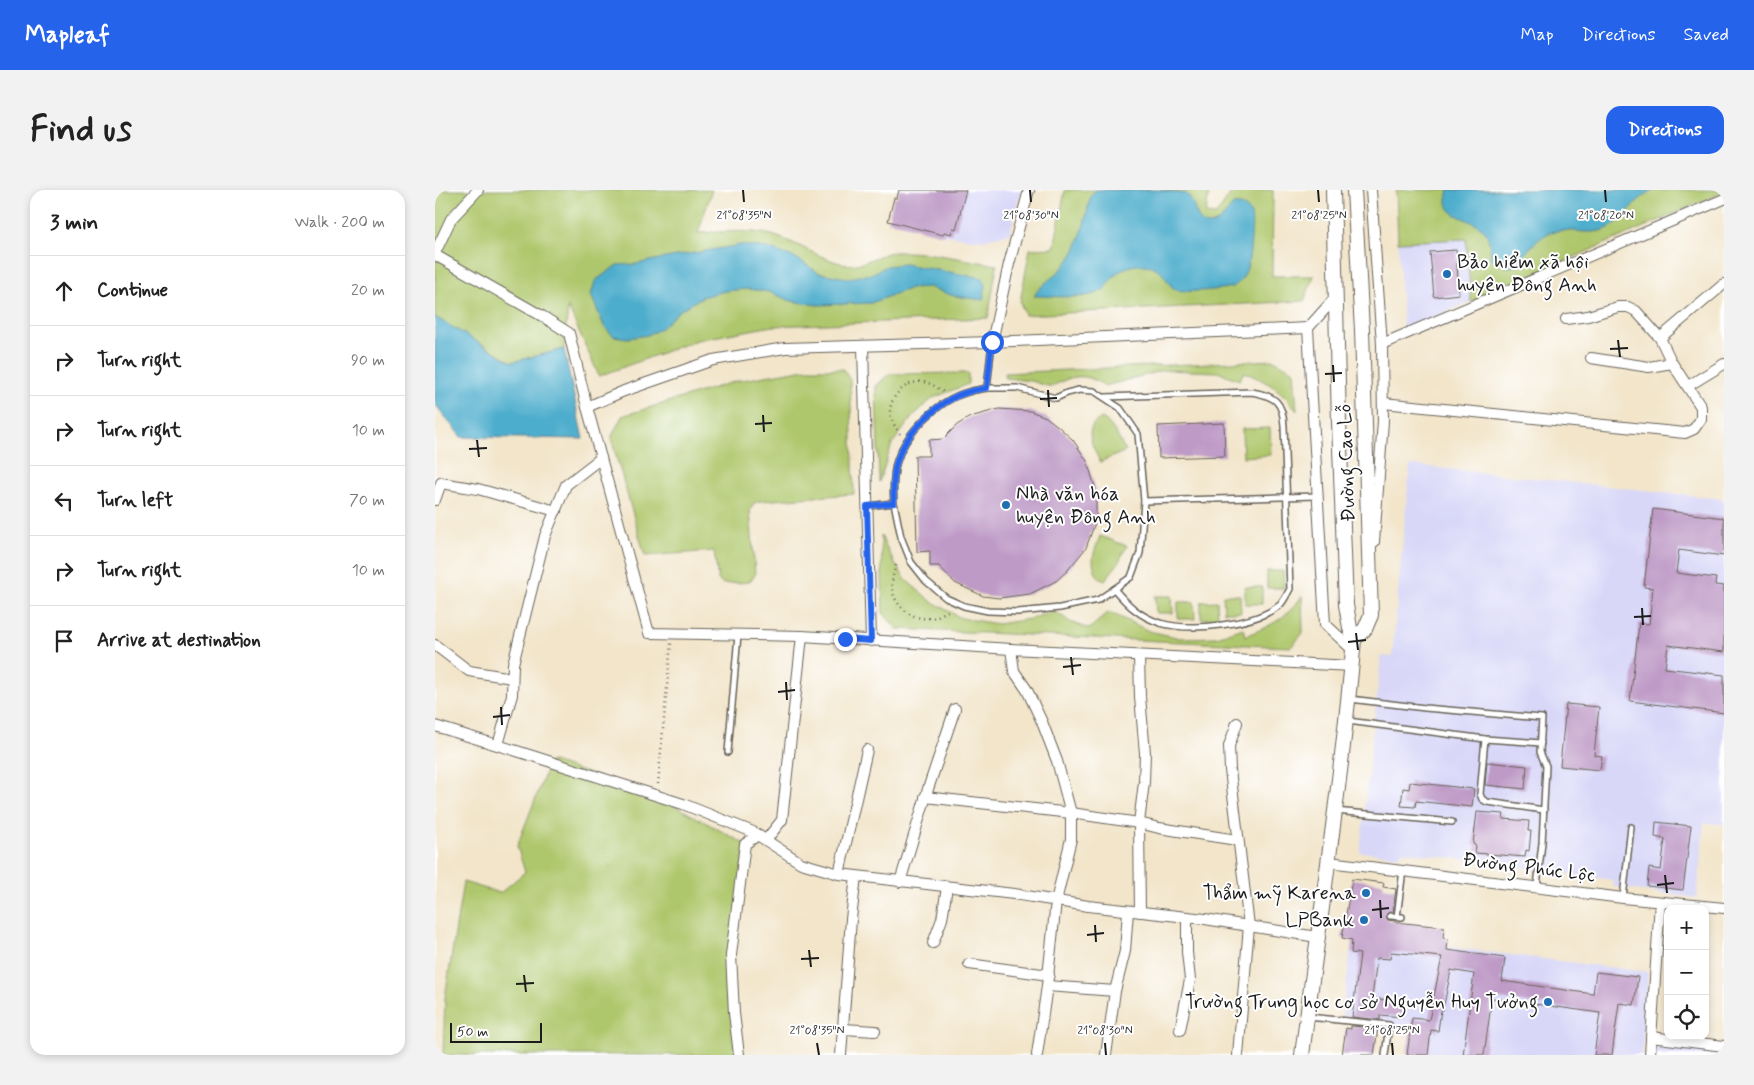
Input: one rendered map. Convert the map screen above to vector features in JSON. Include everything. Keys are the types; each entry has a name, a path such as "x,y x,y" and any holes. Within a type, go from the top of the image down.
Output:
{"main road":[{"name":"Đường Cao Lỗ","path":"1302,1055 1329,862 1353,645 1346,604 1333,190"},
{"name":"Đường Cao Lỗ","path":"1353,645 1365,629 1371,615 1354,190"}],"street":[{"path":"478,190 451,219 435,254 569,333 587,408 649,634 802,636 1139,656 1352,666"},
{"path":"992,342 1009,264 1029,190"},
{"path":"1371,190 1382,344 1383,402 1371,578"},
{"path":"1382,344 1724,199"},
{"path":"1359,279 1378,277"},
{"path":"1659,338 1724,284"},
{"path":"1335,298 1308,328 1325,624 1353,645"},
{"path":"1383,402 1685,433 1694,429 1701,419 1701,407 1672,363 1659,338 1636,311 1628,307 1617,307 1588,316 1566,319"},
{"path":"587,408 624,391 713,360 785,348 992,342 1308,328"},
{"path":"863,346 871,641"},
{"path":"1591,358 1649,367 1672,363"},
{"path":"1688,386 1724,364"},
{"path":"498,745 512,695 513,664 545,536 566,485 601,458"},
{"path":"435,500 441,483 477,489 556,511"},
{"path":"739,1055 734,1013 731,955 745,844 762,838 781,820 802,636"},
{"path":"435,645 469,671 513,678"},
{"path":"1011,649 1014,671 1027,690 1042,722 1057,761 1071,813 1071,839 1055,901 1049,974 1037,1055"},
{"path":"1139,656 1140,698 1145,752 1144,782 1139,823 1140,912"},
{"path":"900,882 925,797 955,710"},
{"path":"1237,723 1229,746 1229,770 1249,926 1238,1055"},
{"path":"435,726 683,804 762,838 801,863 839,874 1187,917 1317,937"},
{"path":"839,874 867,750"},
{"path":"925,797 1071,813 1237,840"},
{"name":"Đường Phúc Lộc","path":"1329,862 1623,898 1724,908"},
{"path":"841,1055 856,876"},
{"path":"933,943 942,919 947,887"},
{"path":"1650,1055 1660,902"},
{"path":"1106,1055 1115,991 1125,951 1128,910"},
{"path":"1180,1030 1190,980 1187,952 1187,917"},
{"path":"969,964 1049,974"},
{"path":"1047,986 1115,991"},
{"path":"844,1029 875,1031"},
{"path":"1651,1037 1724,1046"}],"lane":[{"path":"987,388 992,342"},
{"path":"987,388 1017,388 1056,398 1067,392 1079,390 1094,391 1105,397 1120,408 1138,434 1144,501 1140,553 1131,577 1098,600 1060,608 1018,612 987,611 964,606 946,598 925,581 911,562 901,538 893,489 897,463 919,423 944,403 967,392 987,388"},
{"path":"1105,397 1252,392 1266,394 1273,398 1280,404 1284,414 1290,589 1282,604 1267,614 1253,619 1192,627 1177,626 1144,616 1130,608 1114,589"},
{"path":"1144,501 1318,496"},
{"path":"867,506 894,503"},
{"path":"728,752 738,634"},
{"path":"1348,698 1425,708 1542,718 1540,752 1545,766 1544,810 1537,886"},
{"path":"1345,720 1485,739 1541,743"},
{"path":"1485,739 1480,794 1483,799 1487,802 1544,810"},
{"path":"1335,811 1452,822"},
{"path":"1623,898 1631,827"},
{"path":"1396,917 1403,870"},
{"path":"1307,1017 1389,1025 1385,1055"}],"path":[{"path":"900,434 894,426 890,413 893,400 900,390 912,384 924,382 938,388 945,394"},
{"path":"896,565 891,578 893,594 899,606 913,616 931,618 948,611"},
{"path":"657,796 673,633"}],"shaded area":[{"path":"899,190 1021,190 1010,233 983,240 943,235 888,221 894,198 897,198"},
{"path":"1466,239 1471,302 1403,329 1398,242"},
{"path":"1410,465 1724,499 1724,824 1704,823 1697,898 1614,887 1613,880 1401,851 1400,856 1360,852 1381,656 1392,657"},
{"name":"Trường Trung học cơ sở Nguyễn Huy Tưởng","path":"1401,923 1444,927 1443,938 1448,939 1447,947 1648,972 1642,1055 1440,1055 1441,1047 1439,1055 1407,1055 1411,1028 1342,1017 1352,940"},
{"path":"1655,1047 1724,1053 1724,1055 1654,1055"}],"green space":[{"path":"435,190 712,190 698,233 740,231 771,235 828,259 851,265 889,253 908,252 934,254 997,265 988,318 772,326 697,340 599,376 568,307 564,349 512,362 435,317"},
{"path":"1065,190 1209,190 1206,214 1216,215 1233,190 1273,190 1272,276 1314,276 1304,301 1025,315 1020,302 1030,249 1054,248"},
{"path":"1398,190 1724,190 1724,192 1471,302 1466,239 1398,242 1396,191"},
{"path":"1274,360 1294,371 1297,411 1273,387 1244,372 1240,380 1217,372 1164,370 1105,386 1084,377 1065,380 1051,387 1031,381 1005,378 1005,373"},
{"path":"806,369 843,369 850,380 854,494 754,503 750,511 755,575 749,582 721,583 718,579 714,551 645,556 611,438 622,416 737,381"},
{"path":"968,373 968,384 933,398 913,416 892,444 879,482 876,386 889,374"},
{"path":"1102,418 1113,428 1126,451 1100,462 1092,444 1090,432 1096,422"},
{"path":"1270,428 1271,455 1243,457 1242,429"},
{"path":"881,536 895,564 906,580 931,601 961,618 998,624 1030,619 1055,611 1070,622 1089,629 1109,612 1149,631 1180,638 1217,637 1243,628 1245,636 1277,621 1290,611 1302,596 1303,633 1291,647 897,629 883,613"},
{"path":"1100,536 1127,546 1117,565 1105,580 1098,577 1093,561"},
{"path":"1267,571 1283,571 1284,588 1267,588"},
{"path":"1245,587 1262,587 1262,604 1245,604"},
{"path":"1223,595 1240,595 1241,612 1224,612"},
{"path":"1155,596 1172,596 1173,613 1156,613"},
{"path":"1217,601 1218,618 1201,619 1201,602"},
{"path":"1178,602 1194,602 1195,619 1178,619"},
{"path":"550,761 657,796 745,844 731,955 737,1055 443,1055 445,998 463,882 500,893 525,872 517,846"}],"water":[{"path":"1096,190 1157,190 1187,194 1200,220 1204,224 1209,225 1219,220 1233,205 1244,206 1251,215 1252,225 1249,257 1244,276 1236,285 1223,289 1182,291 1173,288 1161,272 1152,266 1134,265 1113,277 1103,290 1096,294 1079,297 1034,296 1061,269 1075,250 1082,232 1091,195"},
{"path":"1449,190 1655,190 1643,196 1614,225 1589,232 1565,230 1549,233 1540,238 1527,251 1519,263 1509,267 1491,259 1488,239 1483,229 1451,211 1447,199"},
{"path":"740,245 767,248 796,258 819,273 848,278 871,274 887,266 904,264 983,278 986,286 983,300 954,296 929,287 911,288 871,303 817,305 791,301 769,292 748,289 725,291 702,297 679,311 660,329 648,335 628,338 613,336 604,326 591,295 595,281 617,265 637,264"},
{"path":"435,317 512,362 564,349 583,439 461,437 435,404"}],"building":[{"path":"899,190 966,190 956,229 953,228 951,234 944,232 943,235 888,221 894,198 897,198"},
{"name":"Bảo hiểm xã hội huyện Đông Anh","path":"1456,250 1459,294 1434,297 1430,252"},
{"name":"Nhà văn hóa huyện Đông Anh","path":"999,409 1030,411 1046,417 1073,440 1087,461 1096,490 1096,520 1086,548 1056,581 1030,594 999,598 983,596 955,583 939,566 930,566 930,551 917,552 915,456 929,456 929,440 943,439 957,425 970,417"},
{"path":"1224,423 1225,456 1159,458 1158,426"},
{"path":"1653,509 1724,518 1724,556 1679,550 1676,573 1716,578 1715,585 1724,586 1724,652 1668,645 1665,668 1724,675 1724,713 1630,701 1639,623 1649,624 1653,588 1644,587"},
{"path":"1566,704 1599,707 1594,755 1602,756 1600,770 1560,766"},
{"path":"1487,762 1527,766 1525,789 1485,785"},
{"path":"1410,782 1474,789 1472,807 1416,801 1415,807 1401,806 1403,788 1409,789"},
{"path":"1477,812 1504,814 1503,819 1529,821 1528,831 1531,831 1529,851 1526,850 1525,857 1475,853 1476,846 1473,844"},
{"path":"1656,822 1691,826 1683,890 1647,886 1649,868 1661,870 1665,839 1655,837"},
{"path":"1352,879 1384,883 1383,887 1396,889 1393,912 1389,912 1386,915 1388,920 1444,927 1443,938 1448,939 1447,950 1505,958 1502,981 1593,994 1596,972 1638,977 1634,1005 1619,1003 1612,1055 1594,1055 1600,1013 1492,998 1484,1055 1463,1055 1474,974 1451,970 1438,1031 1431,1030 1428,1055 1407,1055 1412,1018 1429,1020 1442,957 1391,952 1390,959 1377,958 1372,998 1404,1002 1402,1017 1380,1015 1380,1020 1352,1017 1360,954 1351,953 1352,940 1342,938"},
{"path":"1351,1026 1378,1028 1374,1055 1342,1055 1346,1028 1351,1029"}],"place":[{"name":"Bảo hiểm xã hội huyện Đông Anh","path":"1447,274"},
{"name":"Nhà văn hóa huyện Đông Anh","path":"1006,505"},
{"name":"Thẩm mỹ Karena","path":"1366,893"},
{"name":"LPBank","path":"1364,920"},
{"name":"Trường Trung học cơ sở Nguyễn Huy Tưởng","path":"1548,1002"}],"route":[{"path":"845,639 871,641 867,506 894,503 893,489 897,463 919,423 944,403 967,392 987,388 992,342"}]}
